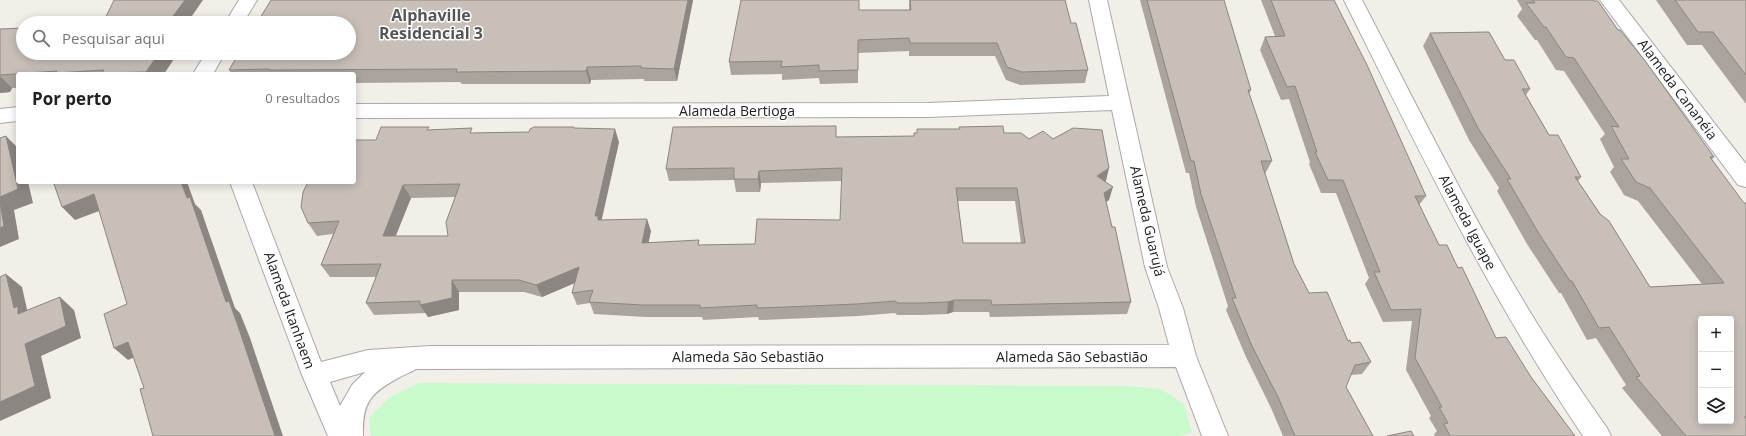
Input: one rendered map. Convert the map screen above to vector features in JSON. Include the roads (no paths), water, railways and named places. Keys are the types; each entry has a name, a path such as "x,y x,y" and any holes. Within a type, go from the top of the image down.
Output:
{"street":[{"path":"238,16 248,0"},
{"name":"Alameda Guarujá","path":"1098,0 1156,267 1171,308 1184,356 1215,436"},
{"name":"Alameda Iguape","path":"1353,0 1504,290 1567,394 1598,436"},
{"name":"Alameda Cananéia","path":"1609,0 1746,179"},
{"path":"204,72 212,60"},
{"name":"Alameda Bertioga","path":"356,111 928,110 1121,103"},
{"path":"0,116 16,114"},
{"name":"Alameda Itanhaem","path":"242,184 314,375 341,436"},
{"name":"Alameda São Sebastião","path":"314,375 368,361 420,358 1184,356"},
{"path":"350,436 352,408 362,392 379,377 399,365 420,358"}],"district":[{"name":"Alphaville Residencial 3","path":"431,24"}]}
